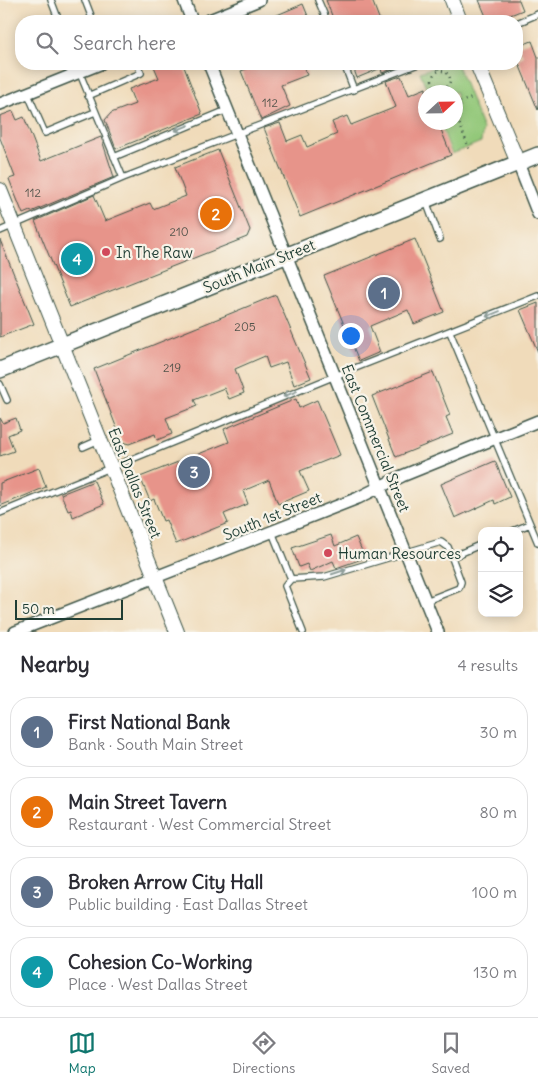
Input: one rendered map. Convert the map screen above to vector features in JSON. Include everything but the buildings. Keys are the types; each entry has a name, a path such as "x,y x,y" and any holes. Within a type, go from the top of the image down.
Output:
{"main road":[{"name":"South Main Street","path":"0,370 538,155"}],"street":[{"path":"222,15 259,0"},
{"path":"452,0 458,15"},
{"path":"186,1 190,15"},
{"path":"0,104 74,70"},
{"name":"East Commercial Street","path":"211,70 438,632"},
{"path":"479,70 538,214"},
{"name":"East Dallas Street","path":"0,190 177,632"},
{"name":"South 1st Street","path":"15,632 272,532 495,438 538,422"}],"lane":[{"path":"51,0 57,15"},
{"path":"85,0 91,15"},
{"path":"318,0 324,15"},
{"path":"523,20 538,14"},
{"path":"79,70 123,178"},
{"path":"88,96 141,73 140,70"},
{"path":"346,70 354,90"},
{"path":"0,231 123,178 403,70"},
{"path":"27,92 45,133 95,112"},
{"path":"114,157 228,110"},
{"path":"425,200 440,239"},
{"path":"0,513 335,376 538,296"},
{"path":"450,332 538,543"},
{"path":"0,384 7,400"},
{"path":"83,448 100,440"},
{"path":"523,527 530,524"},
{"path":"272,532 291,578"},
{"path":"291,578 324,577 441,542 448,547 461,579 459,588 426,601"},
{"path":"452,557 478,546"},
{"path":"291,578 285,586 303,632"}],"path":[{"path":"435,85 432,82 433,76 439,71 446,72 450,77 448,85"},
{"path":"463,101 472,98"},
{"path":"462,130 470,151"}],"green space":[{"path":"426,70 459,70 483,129 481,142 452,154 443,130 463,130 463,85 425,85 420,72"}],"place":[{"name":"Main Street Tavern","path":"216,214"},
{"name":"In The Raw","path":"106,252"},
{"name":"Cohesion Co-Working","path":"77,259"},
{"name":"First National Bank","path":"384,293"},
{"name":"Broken Arrow City Hall","path":"194,472"},
{"name":"Human Resources","path":"328,553"}]}
